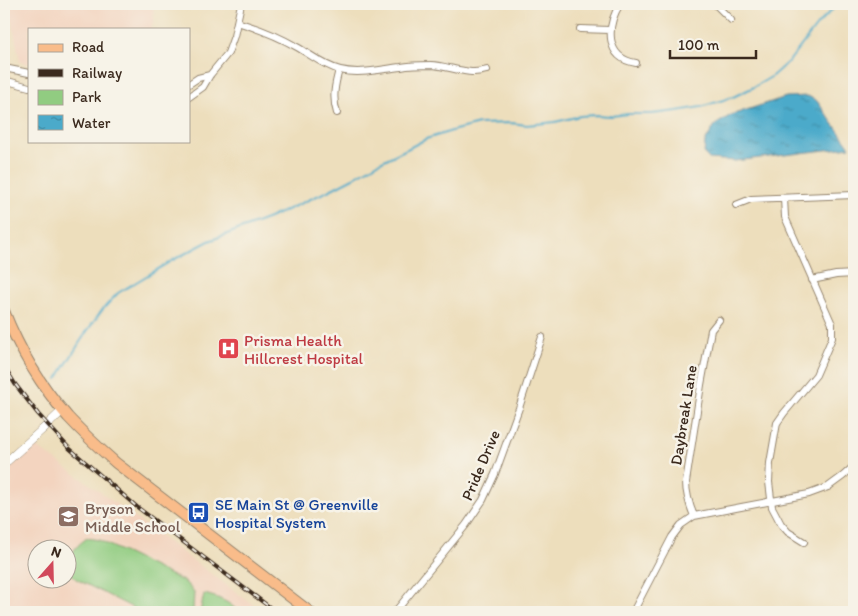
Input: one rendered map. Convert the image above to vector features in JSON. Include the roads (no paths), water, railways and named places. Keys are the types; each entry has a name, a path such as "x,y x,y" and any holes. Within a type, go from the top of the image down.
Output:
{"main road":[{"path":"4,311 22,350 38,375 63,410 94,444 310,612"}],"street":[{"path":"190,96 203,87 210,75 228,54 241,4"},
{"path":"620,4 610,30 611,42 617,54 636,63"},
{"path":"715,4 731,20"},
{"path":"237,22 283,40 319,61 339,70 355,73 420,65 445,67 473,73 487,70"},
{"path":"580,29 610,30"},
{"path":"4,68 28,73"},
{"path":"337,112 334,93 339,70"},
{"path":"190,83 198,78 210,75"},
{"path":"4,80 28,87"},
{"path":"736,205 751,199 854,195"},
{"path":"784,198 785,216 832,324 832,338 816,375 777,424 770,464 769,482 772,507 781,524 788,532 804,542"},
{"path":"812,280 836,275 854,274"},
{"name":"Daybreak Lane","path":"694,516 688,502 686,482 711,330 719,320"},
{"name":"Pride Drive","path":"395,612 466,525 483,500 519,408 542,337"},
{"path":"4,464 63,410"},
{"path":"633,612 672,537 681,525 694,516 808,494 828,486 854,466"}],"water":[{"path":"808,96 817,101 850,147 735,161 709,159 704,154 705,142 715,125 731,115 786,97"}],"waterway":[{"path":"57,379 85,334 103,309 118,293 209,241 269,218 328,191 426,139 455,130 479,124 511,123 527,125 555,122 580,116 652,114 701,107 733,97 771,77 790,60 818,24 838,4"},
{"path":"4,478 8,472"}],"railway":[{"path":"4,366 38,414 69,448 137,507 276,612"}],"place":[{"name":"Prisma Health Hillcrest Hospital","path":"228,349"},
{"name":"SE Main St @ Greenville Hospital System","path":"199,513"},
{"name":"Bryson Middle School","path":"69,517"}]}
